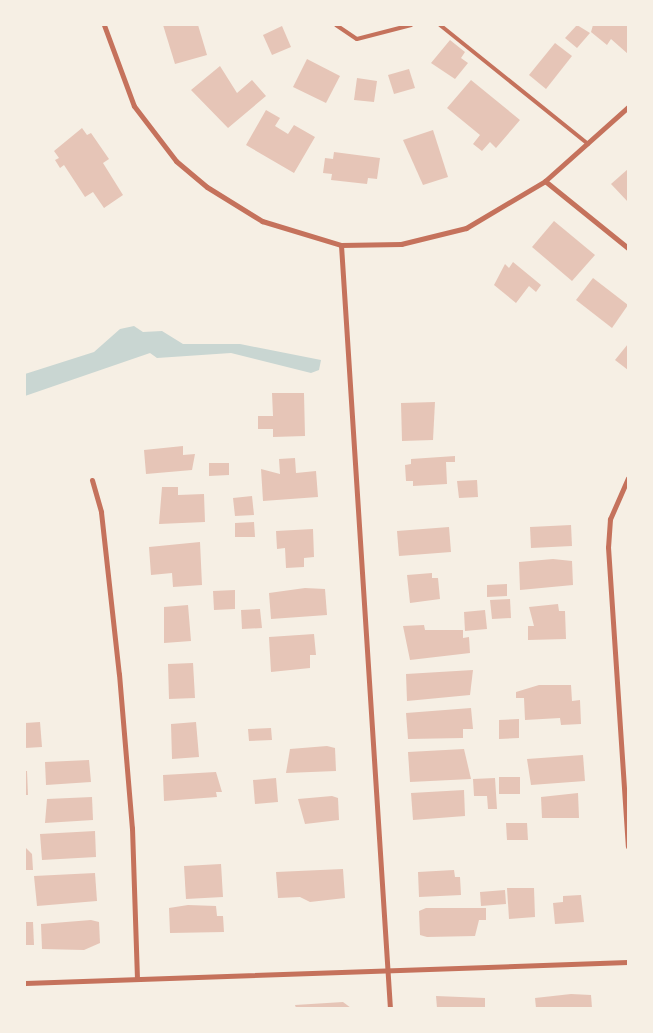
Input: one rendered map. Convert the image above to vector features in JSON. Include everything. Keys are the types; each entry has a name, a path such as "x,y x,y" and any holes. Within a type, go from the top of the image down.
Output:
{"street":[{"path":"104,25 134,106 176,161 207,187 262,221 341,245 434,238 466,228 545,180 628,107"},
{"path":"545,180 628,248"},
{"path":"341,245 390,1008"},
{"path":"628,478 610,519 608,547 628,846"},
{"path":"92,480 101,512 120,684 132,828 138,979"},
{"path":"25,983 628,962"}],"lane":[{"path":"336,25 357,39 411,25"},
{"path":"440,25 588,144"}],"shaded area":[{"path":"134,326 143,332 162,331 183,344 240,344 321,360 319,370 311,373 231,353 157,358 150,353 25,396 25,374 94,352 120,329"}],"building":[{"path":"163,25 198,25 207,55 175,64"},
{"path":"577,25 590,33 577,48 565,38"},
{"path":"593,25 628,25 628,54 611,39 607,45 591,32"},
{"path":"282,26 291,47 272,55 263,35"},
{"path":"450,40 465,52 461,58 468,63 455,79 431,63"},
{"path":"555,43 572,56 546,89 529,75"},
{"path":"307,59 340,76 326,103 293,87"},
{"path":"220,66 237,93 252,80 266,96 228,128 191,90"},
{"path":"409,69 415,88 394,94 388,75"},
{"path":"357,78 377,81 374,102 354,100"},
{"path":"471,80 520,120 496,148 490,142 482,151 473,144 480,135 447,108"},
{"path":"266,110 280,118 275,126 288,134 294,125 315,137 294,173 246,145"},
{"path":"82,128 87,135 91,133 109,159 103,163 123,195 104,208 93,192 85,197 64,165 60,168 55,160 59,158 54,151"},
{"path":"433,130 448,177 423,185 403,140"},
{"path":"334,152 380,158 377,179 368,178 367,184 331,180 332,174 323,173 325,158 333,159"},
{"path":"628,169 628,202 611,184"},
{"path":"554,221 595,255 572,281 532,247"},
{"path":"513,262 541,285 536,292 529,286 516,303 494,285 505,264 509,268"},
{"path":"593,278 628,305 612,328 576,300"},
{"path":"628,344 628,370 615,360"},
{"path":"272,393 304,393 305,436 273,437 273,429 258,429 258,416 273,416"},
{"path":"435,402 433,440 402,441 401,403"},
{"path":"183,446 183,455 195,454 192,470 146,474 144,450"},
{"path":"455,456 455,462 446,462 447,484 413,486 413,481 406,481 405,465 411,464 411,459"},
{"path":"295,458 296,473 316,471 318,497 263,501 261,469 280,474 279,459"},
{"path":"209,463 229,463 229,475 209,476"},
{"path":"477,480 478,497 459,498 457,481"},
{"path":"162,487 178,487 178,495 204,494 205,522 159,524"},
{"path":"252,496 254,515 235,516 233,498"},
{"path":"254,522 255,537 235,537 235,523"},
{"path":"571,525 572,546 531,548 530,527"},
{"path":"449,527 451,552 399,556 397,531"},
{"path":"313,529 314,557 304,558 304,567 286,568 285,548 277,549 276,531"},
{"path":"200,542 202,585 173,587 172,573 151,575 149,547"},
{"path":"553,559 572,561 573,585 520,590 519,562"},
{"path":"432,573 432,578 438,578 440,599 410,603 407,575"},
{"path":"507,584 507,596 487,597 487,585"},
{"path":"305,588 325,589 327,615 271,619 269,593"},
{"path":"235,590 235,609 214,610 213,591"},
{"path":"510,599 511,618 492,619 490,600"},
{"path":"558,604 559,611 565,611 566,639 528,640 528,626 534,626 529,607"},
{"path":"188,605 191,641 164,643 164,607"},
{"path":"260,609 262,628 242,629 241,610"},
{"path":"485,610 487,629 465,631 464,612"},
{"path":"424,625 425,630 463,630 463,638 469,637 470,653 410,660 403,626"},
{"path":"314,634 316,655 310,655 310,668 271,672 269,637"},
{"path":"193,663 195,698 169,699 168,664"},
{"path":"473,670 470,695 407,701 406,674"},
{"path":"539,685 571,685 572,701 580,700 581,724 561,725 560,718 525,720 524,698 516,698 516,692"},
{"path":"471,708 473,729 463,729 463,738 408,739 406,713"},
{"path":"519,719 519,738 499,739 499,720"},
{"path":"40,722 42,747 25,748 25,723"},
{"path":"196,722 199,757 172,759 171,724"},
{"path":"271,728 272,740 249,741 248,729"},
{"path":"327,746 335,748 336,771 286,773 290,749"},
{"path":"464,749 471,779 410,782 408,752"},
{"path":"583,755 585,781 531,785 527,759"},
{"path":"89,760 91,782 46,785 45,762"},
{"path":"25,771 27,771 28,795 25,795"},
{"path":"216,772 222,792 216,792 217,797 164,801 163,775"},
{"path":"499,777 520,777 520,794 499,794"},
{"path":"276,778 278,802 255,804 253,780"},
{"path":"495,778 497,809 488,809 487,796 474,796 473,779"},
{"path":"464,790 465,816 413,820 411,793"},
{"path":"578,793 579,818 542,818 541,797"},
{"path":"332,796 338,798 339,820 305,824 298,799"},
{"path":"92,797 93,820 45,823 47,799"},
{"path":"506,823 527,823 528,840 507,840"},
{"path":"95,831 96,857 42,860 40,834"},
{"path":"25,847 32,854 33,870 25,870"},
{"path":"221,864 223,897 186,899 184,866"},
{"path":"343,869 345,898 310,902 300,897 278,898 276,872"},
{"path":"454,870 455,877 460,877 461,895 419,897 418,872"},
{"path":"95,873 97,901 37,906 34,876"},
{"path":"507,888 534,888 535,917 509,919"},
{"path":"505,890 506,904 481,906 480,892"},
{"path":"581,895 584,922 555,924 553,903 563,902 563,896"},
{"path":"188,905 216,906 217,916 223,916 224,932 170,933 169,908"},
{"path":"426,908 486,908 486,920 479,920 475,936 427,937 420,935 419,911"},
{"path":"91,920 99,922 100,943 84,950 42,949 41,924"},
{"path":"25,922 33,922 34,945 25,945"},
{"path":"571,994 591,995 592,1008 536,1008 535,998"},
{"path":"436,996 485,998 485,1008 437,1008"},
{"path":"343,1002 351,1008 296,1008 295,1005"}]}
